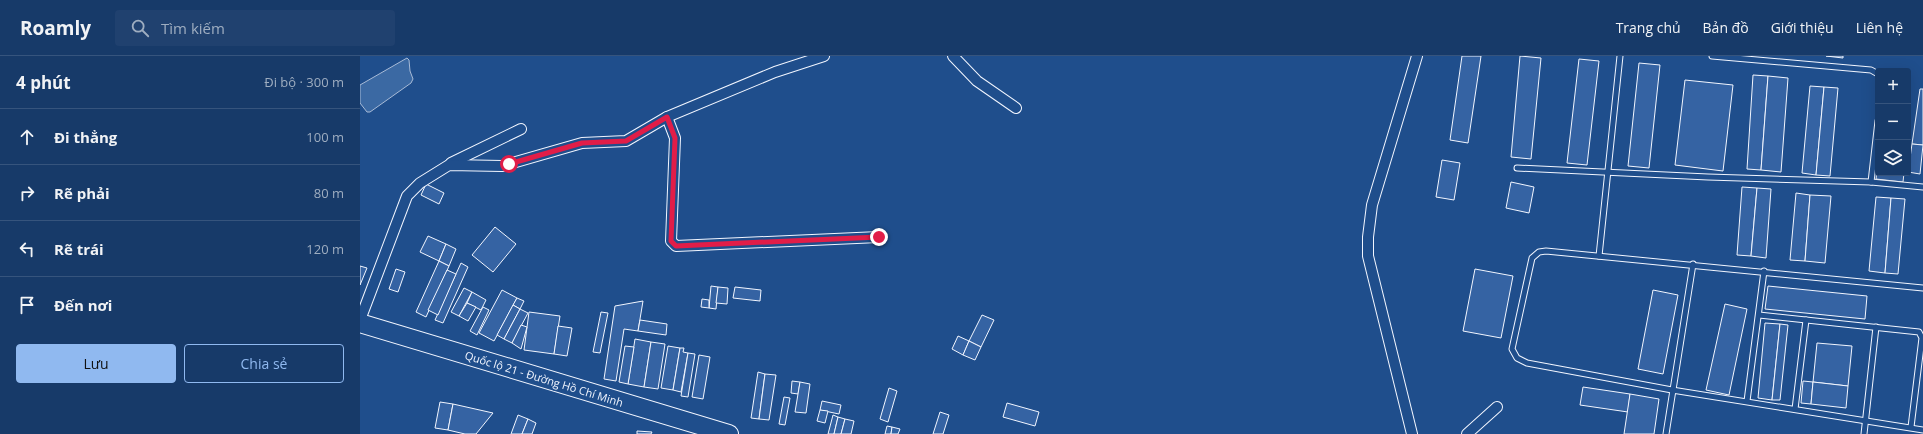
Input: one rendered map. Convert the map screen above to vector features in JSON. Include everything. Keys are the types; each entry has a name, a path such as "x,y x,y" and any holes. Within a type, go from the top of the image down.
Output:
{"highway":[{"name":"Quốc lộ 21 - Đường Hồ Chí Minh","path":"360,322 729,434"}],"street":[{"path":"448,165 502,166 582,143 626,141 667,117 775,72 824,56"},
{"path":"953,56 977,81 1016,108"},
{"path":"1412,434 1368,256 1368,238 1372,205 1417,56"},
{"path":"667,117 675,138 671,241 676,246 879,237"},
{"path":"360,322 407,196 420,183 448,165 522,129"},
{"path":"1467,434 1497,407"}],"lane":[{"path":"1599,256 1620,56"},
{"path":"1712,56 1871,70 1875,72"},
{"path":"1870,182 1876,140"},
{"path":"1517,168 1870,182 1923,187"},
{"path":"1923,288 1693,264 1546,251 1538,252 1532,258 1512,349 1517,358 1527,363 1672,390 1923,430"},
{"path":"1666,434 1693,264"},
{"path":"1747,401 1764,271"},
{"path":"1759,315 1919,332 1922,338 1911,428"},
{"path":"1796,409 1806,320"},
{"path":"1864,434 1876,327"}],"water":[{"path":"407,58 409,60 410,71 413,79 411,83 370,112 367,112 360,103 360,85"}],"building":[{"path":"1462,56 1481,56 1468,143 1450,140"},
{"path":"1520,56 1541,58 1531,159 1511,157"},
{"path":"1826,56 1843,56 1843,58"},
{"path":"1579,59 1599,61 1587,165 1567,163"},
{"path":"1639,63 1660,65 1649,168 1628,166"},
{"path":"1753,75 1768,76 1761,170 1747,169"},
{"path":"1768,76 1788,78 1781,172 1761,170"},
{"path":"1685,80 1733,85 1723,171 1675,165"},
{"path":"1810,86 1824,87 1816,175 1802,173"},
{"path":"1824,87 1838,88 1830,176 1816,175"},
{"path":"1920,89 1923,89 1923,145 1912,144"},
{"path":"1912,144 1923,145 1920,174 1911,172"},
{"path":"1442,160 1460,163 1454,200 1436,197"},
{"path":"1876,176 1904,176 1903,182 1876,179"},
{"path":"1511,182 1534,187 1529,213 1506,208"},
{"path":"426,184 444,193 439,204 421,195"},
{"path":"1742,187 1757,188 1751,256 1737,255"},
{"path":"1757,188 1771,189 1766,258 1751,256"},
{"path":"1796,193 1810,195 1805,261 1790,260"},
{"path":"1810,195 1831,196 1825,263 1805,261"},
{"path":"1876,197 1891,198 1885,273 1869,271"},
{"path":"1891,198 1905,199 1898,274 1885,273"},
{"path":"495,227 516,244 493,272 472,255"},
{"path":"428,236 446,244 439,261 420,252"},
{"path":"446,244 456,249 449,266 439,261"},
{"path":"439,261 449,266 426,317 416,312"},
{"path":"461,263 468,267 443,323 435,320"},
{"path":"360,266 367,268 360,285"},
{"path":"396,269 405,272 398,292 389,289"},
{"path":"1475,269 1513,276 1501,338 1463,331"},
{"path":"447,270 456,274 438,315 428,310"},
{"path":"711,286 718,287 716,309 709,308"},
{"path":"1768,286 1867,296 1865,319 1765,309"},
{"path":"718,287 728,288 727,304 716,303"},
{"path":"735,287 761,290 760,301 733,298"},
{"path":"464,288 472,292 459,316 451,312"},
{"path":"502,290 517,298 494,341 479,333"},
{"path":"1653,290 1678,295 1663,374 1638,369"},
{"path":"472,292 486,300 481,310 467,303"},
{"path":"517,298 524,301 520,309 513,305"},
{"path":"702,299 709,300 709,308 701,307"},
{"path":"643,301 638,331 624,329 616,381 604,379 615,306"},
{"path":"467,303 476,307 468,321 459,316"},
{"path":"1725,304 1747,309 1729,395 1706,390"},
{"path":"513,305 520,309 504,339 497,335"},
{"path":"483,307 489,310 477,335 470,331"},
{"path":"520,309 528,313 512,343 504,339"},
{"path":"529,312 560,316 554,354 524,350"},
{"path":"601,312 608,313 600,353 593,352"},
{"path":"982,315 994,320 981,347 969,341"},
{"path":"640,320 667,324 666,335 638,331"},
{"path":"1765,323 1780,324 1772,400 1758,398"},
{"path":"1780,324 1788,325 1780,400 1772,400"},
{"path":"521,325 527,327 521,349 512,343"},
{"path":"558,326 572,328 567,356 554,354"},
{"path":"958,336 969,341 963,355 952,349"},
{"path":"635,339 651,342 644,387 628,384"},
{"path":"969,341 981,347 975,360 963,355"},
{"path":"651,342 665,344 658,389 644,387"},
{"path":"1817,343 1852,346 1848,386 1813,382"},
{"path":"625,346 634,347 628,384 619,382"},
{"path":"668,346 680,348 673,390 661,388"},
{"path":"680,348 684,348 683,352 688,353 681,392 673,390"},
{"path":"688,353 695,354 688,397 681,396"},
{"path":"699,355 710,357 703,399 692,397"},
{"path":"758,372 765,374 759,419 751,418"},
{"path":"765,374 776,375 769,420 759,419"},
{"path":"792,381 800,382 798,394 791,393"},
{"path":"1803,381 1813,382 1811,404 1801,403"},
{"path":"800,382 810,384 806,413 795,412"},
{"path":"1813,382 1848,386 1846,408 1811,404"},
{"path":"1583,387 1630,394 1628,412 1580,405"},
{"path":"889,388 897,391 888,422 880,419"},
{"path":"1630,394 1659,399 1654,434 1624,434"},
{"path":"784,397 790,398 785,425 779,424"},
{"path":"822,401 841,405 839,414 820,410"},
{"path":"440,402 453,404 448,430 435,428"},
{"path":"1007,403 1039,412 1035,426 1003,417"},
{"path":"453,404 493,413 476,434 465,434 448,430"},
{"path":"820,410 828,411 825,423 817,421"},
{"path":"940,412 949,415 943,434 933,434"},
{"path":"518,415 528,419 522,434 511,434"},
{"path":"833,415 838,417 834,434 828,434"},
{"path":"838,417 845,419 841,434 834,434"},
{"path":"528,419 536,423 532,434 522,434"},
{"path":"845,419 854,421 851,434 841,434"},
{"path":"887,426 892,427 891,434 885,434"},
{"path":"892,427 900,429 898,434 891,434"},
{"path":"637,431 652,432 651,434 637,434"}],"route":[{"path":"509,164 589,141 626,141 667,117 675,138 671,241 676,246 879,237"}]}
